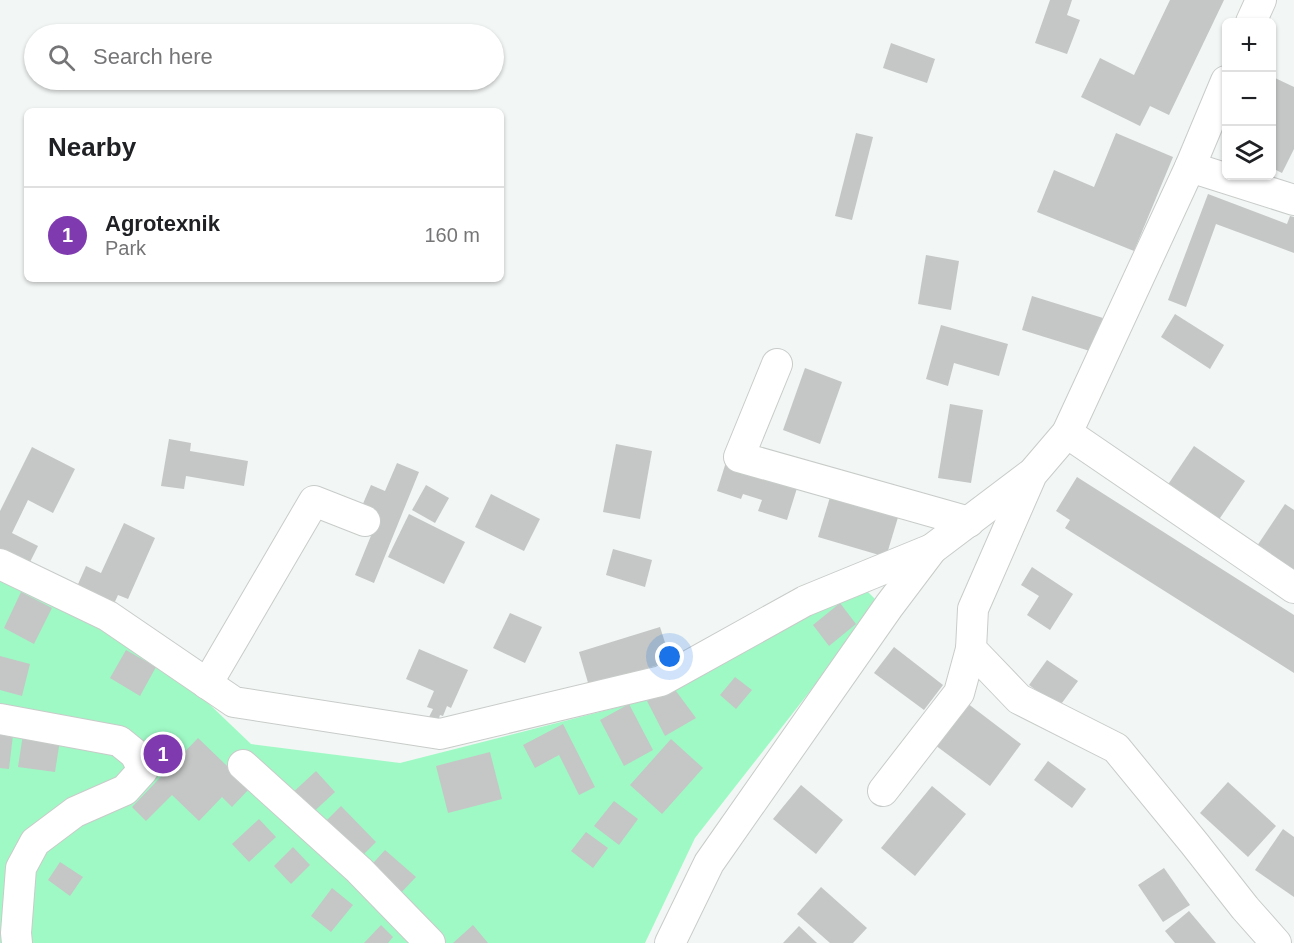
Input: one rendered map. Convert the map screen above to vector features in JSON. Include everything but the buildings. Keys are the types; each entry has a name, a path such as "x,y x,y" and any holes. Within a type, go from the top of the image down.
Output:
{"street":[{"path":"1253,18 1261,0"},
{"path":"0,564 108,616 234,702 440,734 661,681 805,601 932,549 1032,474 1067,433 1222,92"},
{"path":"1190,166 1294,200"},
{"path":"777,364 739,457 969,522"},
{"path":"1067,433 1294,588"},
{"path":"884,791 959,693 971,649 973,609 1032,474"},
{"path":"207,684 314,501 365,521"},
{"path":"670,943 709,863 889,606 932,549"},
{"path":"971,649 1019,699 1116,748 1276,943"},
{"path":"0,719 119,741 135,754 142,770 125,790 75,813 35,842 21,867 17,943"},
{"path":"243,765 359,870 430,943"}],"green space":[{"path":"0,577 80,612 185,681 251,744 400,763 623,706 861,585 879,603 695,838 645,943 0,943"}],"place":[{"name":"Agrotexnik","path":"163,754"}]}
